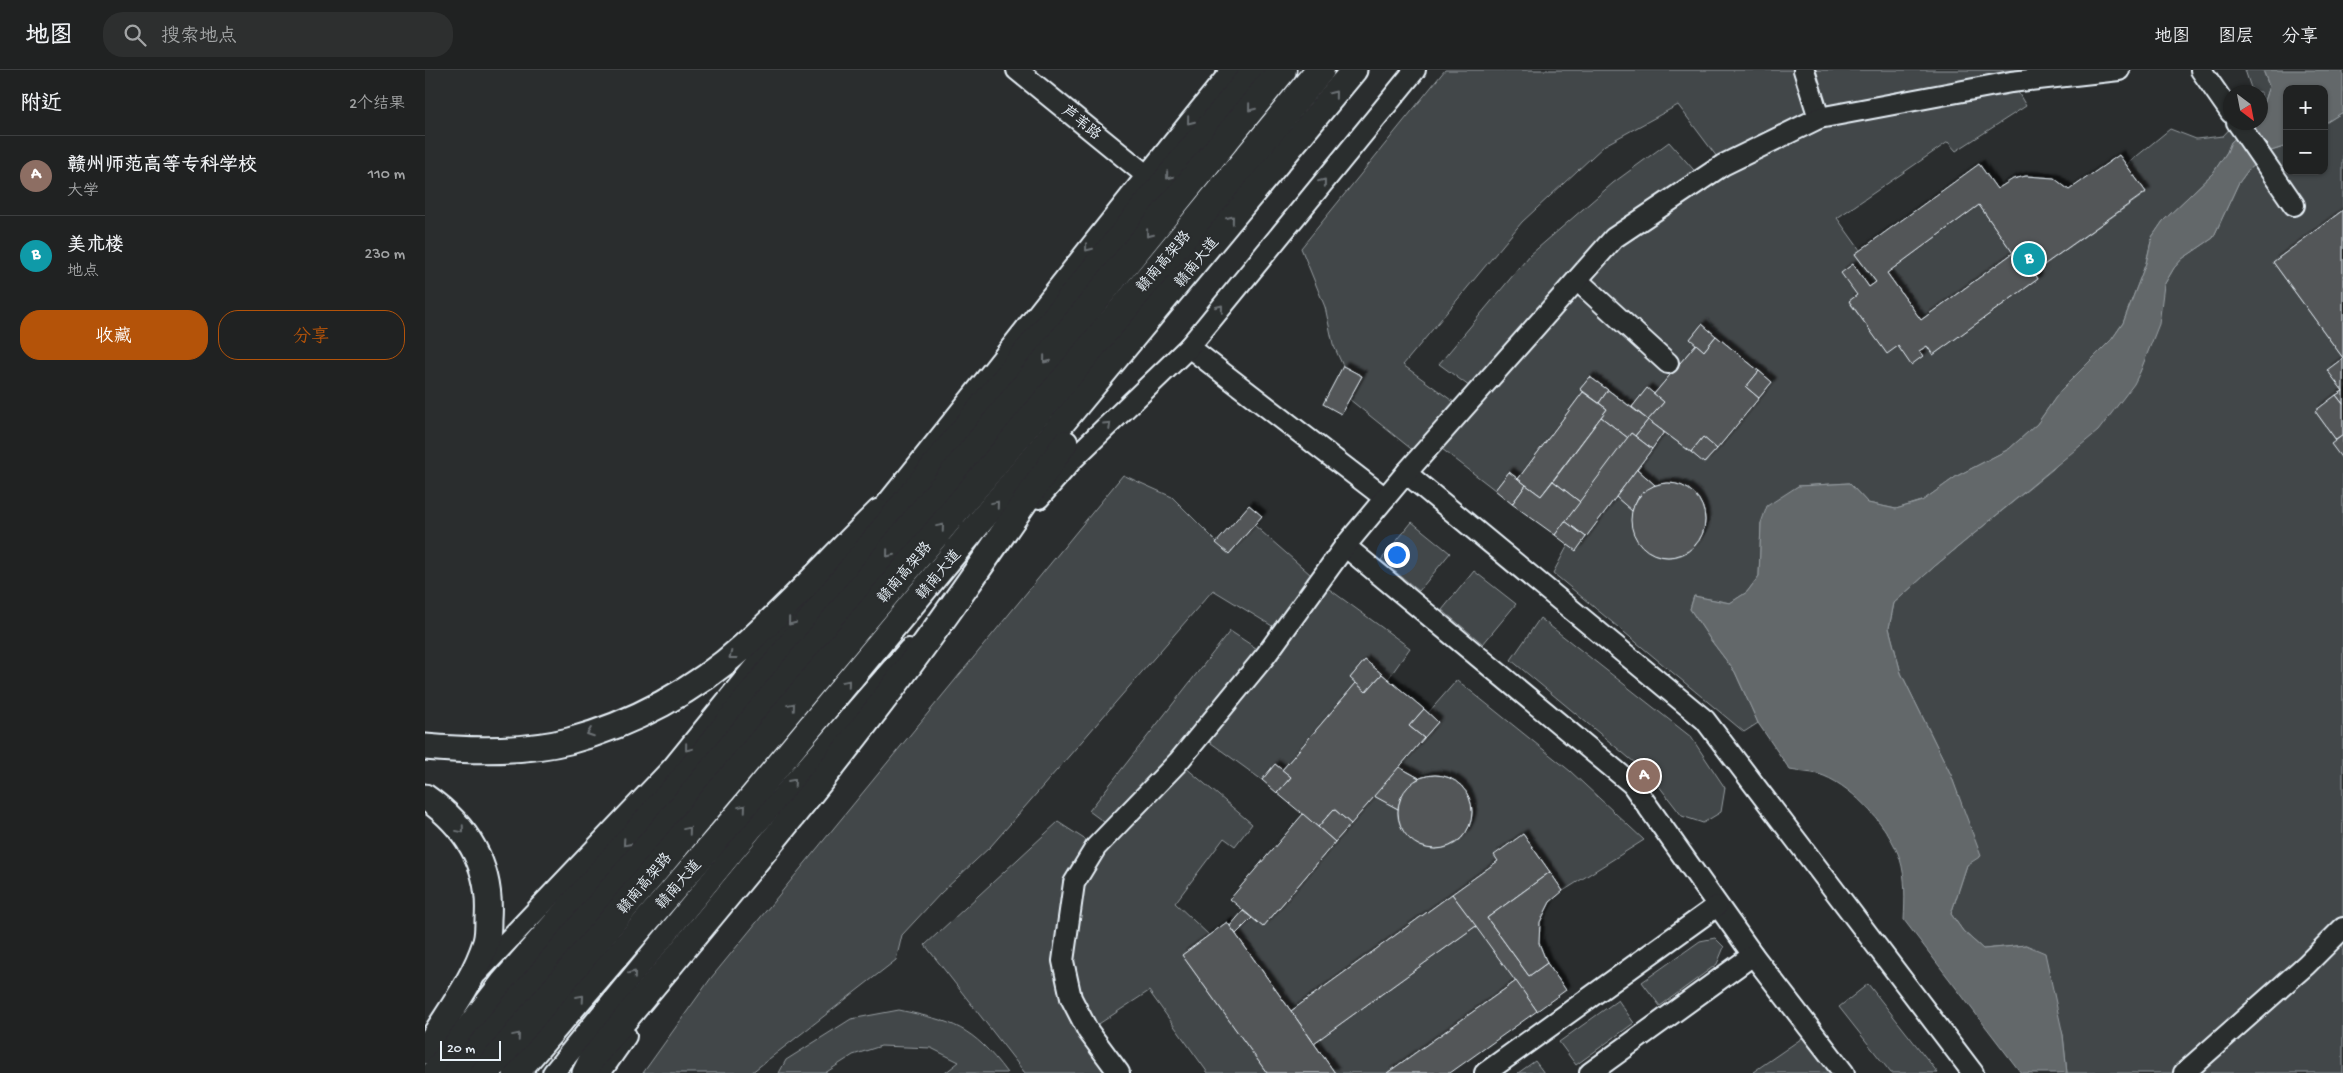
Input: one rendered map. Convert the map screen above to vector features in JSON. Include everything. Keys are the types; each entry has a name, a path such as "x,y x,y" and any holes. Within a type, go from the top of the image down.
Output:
{"highway":[{"name":"赣南高架路","path":"459,1073 713,770 1282,70"},
{"name":"赣南高架路","path":"485,1073 1142,287 1320,70"}],"main road":[{"path":"434,1073 503,983 683,778 1255,70"},
{"name":"赣南大道","path":"516,1073 740,812 1354,70"},
{"path":"585,1073 591,1059 779,833 878,707 982,564 1156,311"},
{"path":"425,747 505,750 568,741 629,719 688,689 744,646 884,506 955,439"},
{"path":"425,797 446,812 469,840 484,870 489,906 487,940 471,977 425,1051"}],"street":[{"name":"芦苇路","path":"1017,70 1146,175"},
{"path":"425,1027 672,768 1232,70"},
{"path":"553,1073 752,830 1073,459 1189,347 1415,70"},
{"path":"1804,70 1819,118"},
{"path":"1119,1073 1088,1031 1071,998 1063,961 1074,883 1096,847 1178,762 1266,655 1345,546 1385,498 1614,238 1701,178 1771,140 1819,118 2011,82 2119,70"},
{"path":"2201,70 2223,101"},
{"path":"2242,130 2294,205"},
{"path":"1577,280 1668,363"},
{"path":"1189,347 1385,498"},
{"path":"1406,473 1705,720 1973,1073"},
{"path":"600,1073 613,1053 943,640 1045,491"},
{"path":"1345,546 1632,784 1753,956 1845,1073"},
{"path":"1485,1073 1717,906"},
{"path":"2184,1073 2306,965 2343,928"},
{"path":"1590,1073 1753,956"}],"shaded area":[{"path":"1445,70 2119,70 2012,82 2026,106 1956,151 1948,142 1837,218 1860,250 1855,254 1876,282 1869,287 1853,265 1857,295 1849,302 1887,353 1898,346 1911,364 1923,356 1919,351 1927,346 1933,355 2038,279 2034,272 2146,193 2126,165 2170,129 2196,139 2223,136 2229,130 2245,130 2231,142 2227,152 2213,173 2163,221 2152,237 2146,263 2123,323 2112,339 2061,390 2037,424 2009,449 1957,476 1922,501 1896,509 1868,503 1849,483 1798,486 1761,523 1759,576 1747,592 1730,603 1694,596 1690,609 1735,672 1758,723 1744,732 1553,573 1568,545 1575,550 1616,497 1632,511 1633,530 1640,544 1651,553 1664,557 1678,556 1690,550 1700,540 1705,524 1704,513 1699,499 1687,488 1677,484 1655,485 1637,469 1664,432 1705,463 1772,382 1702,324 1690,339 1696,344 1654,394 1647,389 1632,407 1590,377 1580,389 1583,392 1518,479 1509,472 1495,490 1433,442 1420,456 1349,399 1343,366 1333,344 1325,307 1301,248","holes":["1678,105 1723,165 1701,178 1669,142 1613,183 1530,255 1439,364 1477,392 1462,408 1403,365 1522,222 1605,145"]},
{"path":"2245,70 2263,70 2269,86 2268,89 2268,85 2250,85"},
{"path":"2263,70 2343,70 2343,112 2328,121 2328,85 2283,85 2283,147 2271,151 2249,169 2238,184 2213,238 2182,259 2174,268 2164,285 2159,324 2134,384 2098,431 1935,566 1894,603 1889,628 1901,673 1951,775 1981,856 1967,865 1951,914 1963,931 1983,949 2026,945 2045,953 2063,1035 2067,1073 2021,1073 1904,920 1905,889 1902,866 1895,847 1879,822 1859,799 1835,782 1824,776 1790,770 1758,723 1735,672 1690,609 1694,596 1730,603 1747,592 1759,576 1761,523 1767,506 1798,486 1849,483 1868,503 1896,509 1922,501 1957,476 2009,449 2037,424 2061,390 2112,339 2123,323 2146,263 2152,237 2163,221 2213,173 2227,152 2231,142 2245,130 2268,130 2269,86"},
{"path":"2343,112 2343,210 2273,262 2343,358 2328,370 2343,391 2315,411 2336,440 2343,460 2343,1073 2067,1073 2063,1035 2026,945 1983,949 1963,931 1951,914 1967,865 1963,810 1951,775 1901,673 1889,628 1894,603 1935,566 2053,469 2140,372 2148,350 2164,285 2182,259 2213,238 2238,184 2249,169 2271,151 2283,147 2283,175 2328,175 2328,121"},
{"path":"1979,205 2013,253 1921,320 1887,273"},
{"path":"1123,475 1172,497 1229,554 1254,525 1318,581 1410,648 1388,679 1365,660 1350,678 1356,683 1282,770 1275,764 1262,780 1200,735 1178,761 1252,824 1235,846 1224,838 1175,903 1209,935 1182,955 1267,1073 1208,1073 1149,991 1088,1031 1119,1073 1025,1073 925,945 1058,822 1095,846 1112,828 1089,811 1230,631 1265,654 1282,632 1213,590 991,846 941,893 902,935 896,960 751,1073 643,1073 711,978"},
{"path":"1412,522 1450,553 1419,591 1381,560"},
{"path":"1474,571 1516,604 1483,644 1442,610"},
{"path":"1540,618 1691,737 1725,788 1721,812 1703,823 1682,816 1652,777 1511,660"},
{"path":"1457,680 1570,771 1644,840 1563,891 1523,834 1498,861 1291,1011 1236,934 1252,918 1263,927 1374,796 1398,809 1398,819 1401,827 1416,844 1435,849 1452,845 1464,835 1470,822 1471,806 1466,792 1456,781 1440,776 1419,778 1399,767 1438,722 1428,713"},
{"path":"1476,926 1516,981 1387,1073 1335,1073 1314,1043"},
{"path":"1715,938 1724,947 1717,964 1660,1006 1642,982 1700,941"},
{"path":"1868,984 1938,1073 1891,1073 1839,1007"},
{"path":"1618,1000 1634,1023 1576,1065 1559,1042"},
{"path":"899,1010 934,1018 961,1028 983,1045 1007,1073 945,1073 959,1062 931,1048 881,1046 853,1055 825,1073 779,1073 786,1060 851,1019"},
{"path":"1811,1032 1844,1073 1753,1072"},
{"path":"1535,1061 1544,1073 1518,1073"}],"building":[{"path":"2119,155 2146,192 2034,272 2038,279 1933,355 1927,346 1919,351 1923,356 1911,365 1898,346 1887,354 1849,301 1857,295 1841,273 1853,264 1869,287 1876,282 1855,254 1979,164 1997,189 2013,179 2026,176 2054,178 2069,190","holes":["1979,205 2013,253 1921,320 1887,273"]},
{"path":"2343,210 2343,358 2273,262"},
{"path":"1702,324 1716,336 1704,351 1690,339"},
{"path":"1716,336 1759,371 1746,387 1759,398 1717,449 1703,437 1691,452 1648,420 1664,402 1654,394 1696,344 1704,351"},
{"path":"2343,358 2343,391 2327,370"},
{"path":"1343,366 1362,376 1341,414 1323,404"},
{"path":"1759,371 1772,382 1759,398 1746,387"},
{"path":"1590,377 1608,390 1599,403 1580,389"},
{"path":"1647,388 1664,402 1648,420 1632,407"},
{"path":"1608,390 1648,420 1635,436 1631,433 1628,438 1601,417 1607,409 1599,403"},
{"path":"2343,391 2343,404 2336,395"},
{"path":"1583,392 1607,409 1541,496 1518,479"},
{"path":"2336,395 2343,404 2343,435 2336,440 2315,411"},
{"path":"1601,417 1628,438 1580,502 1553,481"},
{"path":"1648,420 1664,432 1652,449 1635,436"},
{"path":"1631,433 1652,449 1586,537 1565,521"},
{"path":"2343,435 2343,460 2331,444"},
{"path":"1703,437 1717,449 1704,463 1691,452"},
{"path":"1637,469 1655,485 1638,497 1632,511 1616,497"},
{"path":"1509,472 1526,485 1512,504 1495,490"},
{"path":"1553,481 1580,502 1555,535 1512,504 1526,485 1541,496"},
{"path":"1661,483 1675,483 1689,489 1699,499 1705,513 1703,534 1689,551 1675,557 1661,557 1647,551 1637,541 1631,527 1631,513 1637,499 1647,489"},
{"path":"1249,505 1262,516 1229,554 1216,543"},
{"path":"1565,521 1586,537 1576,551 1555,535"},
{"path":"1365,660 1382,674 1366,692 1350,678"},
{"path":"1382,674 1424,709 1409,726 1424,738 1351,824 1334,809 1318,827 1277,793 1291,777 1282,770 1356,683 1366,692"},
{"path":"1424,709 1438,722 1424,738 1409,726"},
{"path":"1275,764 1291,777 1277,793 1262,780"},
{"path":"1399,767 1419,778 1407,788 1400,800 1398,809 1374,796"},
{"path":"1435,775 1456,781 1466,791 1472,812 1466,833 1456,843 1435,849 1414,843 1404,833 1398,812 1404,791 1414,781"},
{"path":"1334,809 1351,824 1335,842 1318,827"},
{"path":"1303,814 1335,842 1263,927 1230,899"},
{"path":"1523,834 1550,872 1487,918 1529,976 1547,963 1566,990 1537,1011 1452,894 1498,861 1494,855"},
{"path":"1550,872 1563,891 1550,902 1540,922 1539,943 1547,963 1529,976 1487,918"},
{"path":"1452,894 1476,926 1314,1043 1291,1011"},
{"path":"1243,911 1252,918 1236,934 1230,926"},
{"path":"1227,922 1335,1073 1267,1073 1182,955"},
{"path":"1516,981 1537,1011 1450,1073 1387,1073"}],"place":[{"name":"美术楼","path":"2029,259"},
{"name":"赣州师范高等专科学校","path":"1644,776"}]}
